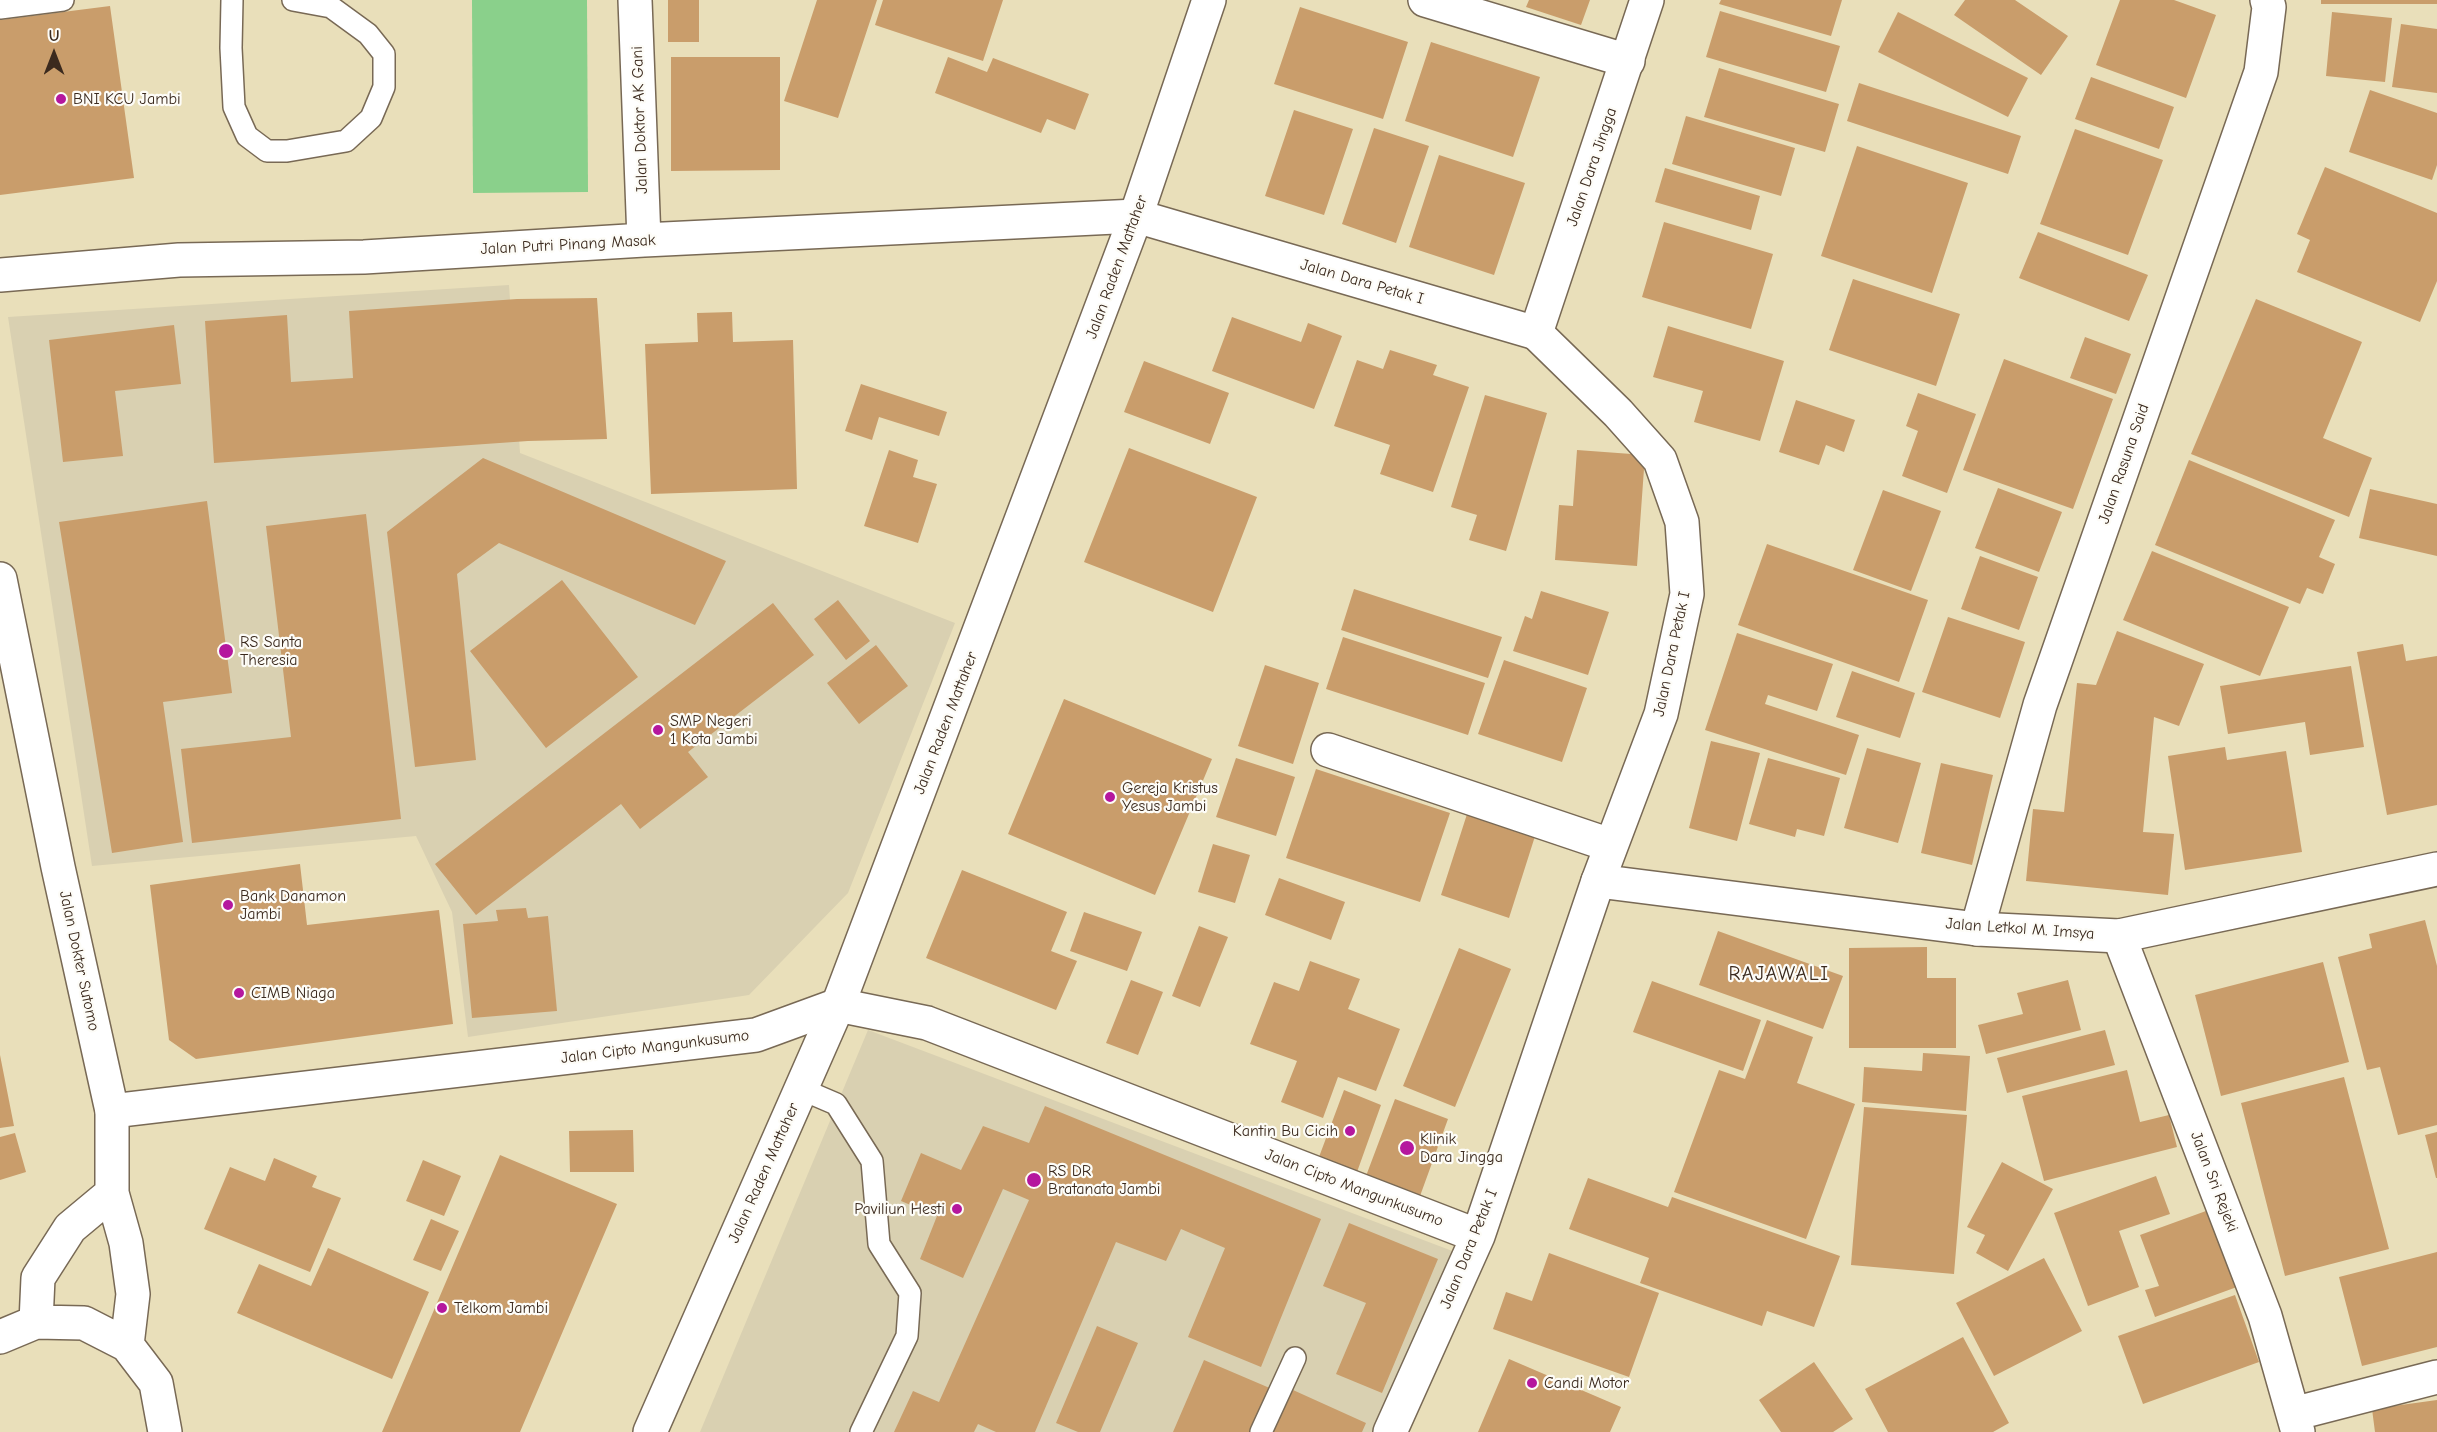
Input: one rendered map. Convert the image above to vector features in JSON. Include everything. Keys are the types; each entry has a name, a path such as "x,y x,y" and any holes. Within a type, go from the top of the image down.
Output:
{"street":[{"name":"Jalan Doktor AK Gani","path":"635,0 644,240"},
{"name":"Jalan Raden Mattaher","path":"650,1432 838,1005 1136,216 1209,0"},
{"path":"1425,0 1628,61"},
{"name":"Jalan Dara Jingga","path":"1536,333 1647,0"},
{"name":"Jalan Rasuna Said","path":"1977,929 2040,705 2261,72 2269,7 2267,0"},
{"name":"Jalan Putri Pinang Masak","path":"0,275 179,260 364,257 644,240 1136,216"},
{"name":"Jalan Dara Petak I","path":"1136,216 1536,333 1618,413 1660,460 1682,522 1687,594 1661,714 1610,844 1478,1236 1390,1432"},
{"name":"Jalan Dokter Sutomo","path":"0,579 58,867 112,1111 112,1193 126,1243 133,1294 127,1345"},
{"path":"1328,750 1610,844"},
{"name":"Jalan Letkol M. Imsya","path":"1598,881 1977,929 2119,936 2437,869"},
{"name":"Jalan Sri Rejeki","path":"2119,936 2265,1316 2295,1423"},
{"name":"Jalan Cipto Mangunkusumo","path":"112,1111 756,1035 838,1005 927,1023 1478,1236"},
{"path":"36,1322 38,1278 70,1228 112,1193"},
{"path":"0,1337 36,1322 84,1323 127,1345 156,1383 165,1432"},
{"path":"2295,1423 2437,1377"}],"lane":[{"path":"0,8 63,0"},
{"path":"232,0 231,48 234,107 247,136 267,151 287,151 346,141 371,118 384,87 384,54 368,34 331,7 293,0"},
{"path":"801,1089 836,1104 872,1161 879,1244 910,1293 907,1336 861,1432"},
{"path":"1261,1432 1295,1358"}],"shaded area":[{"path":"509,285 520,453 955,623 848,893 749,995 468,1037 452,912 416,836 92,866 8,317"},
{"name":"RS DR Bratanata Jambi","path":"868,1030 1463,1255 1377,1432 700,1432"}],"green space":[{"path":"472,0 587,0 588,192 473,193"}],"building":[{"path":"668,0 699,0 699,42 668,42"},
{"path":"817,0 877,0 838,118 784,101"},
{"path":"883,0 1003,0 983,61 875,25"},
{"path":"1529,0 1590,0 1581,25 1526,7"},
{"path":"1721,0 1842,0 1831,36 1719,4"},
{"path":"1965,0 2015,0 2068,36 2041,75 1954,15"},
{"path":"2120,0 2174,0 2216,15 2186,98 2096,65"},
{"path":"2321,0 2437,0 2437,4 2321,4"},
{"name":"BNI KCU Jambi","path":"110,6 134,178 0,195 0,20"},
{"path":"1300,7 1408,42 1383,119 1274,84"},
{"path":"1720,11 1840,46 1826,92 1706,57"},
{"path":"1898,12 2028,78 2008,117 1878,52"},
{"path":"2332,12 2392,18 2385,82 2326,76"},
{"path":"2401,24 2437,29 2437,93 2392,87"},
{"path":"1431,42 1540,77 1513,157 1405,121"},
{"path":"671,57 780,57 780,170 671,171"},
{"path":"948,57 987,72 993,58 1089,94 1075,130 1047,119 1041,133 935,93"},
{"path":"1719,68 1839,104 1825,152 1704,117"},
{"path":"2091,77 2174,107 2159,149 2075,119"},
{"path":"1859,83 2021,136 2008,174 1847,121"},
{"path":"2370,90 2437,113 2437,165 2432,180 2349,152"},
{"path":"1294,110 1353,129 1324,215 1265,196"},
{"path":"1686,116 1795,148 1781,196 1672,164"},
{"path":"1374,128 1429,146 1396,243 1342,224"},
{"path":"2075,129 2163,160 2128,255 2040,224"},
{"path":"1857,146 1968,183 1932,293 1821,256"},
{"path":"1439,155 1525,183 1494,275 1409,247"},
{"path":"2325,167 2437,213 2437,281 2420,322 2297,272 2310,240 2297,234"},
{"path":"1665,168 1760,196 1751,230 1655,202"},
{"path":"1664,222 1773,254 1751,329 1642,297"},
{"path":"2038,232 2148,275 2129,321 2019,278"},
{"path":"1853,279 1960,314 1936,386 1829,350"},
{"path":"597,298 607,439 528,441 214,463 205,321 287,315 291,382 353,378 349,311 517,299"},
{"path":"2256,299 2362,342 2323,438 2372,458 2349,517 2191,454"},
{"path":"732,312 733,342 793,340 797,489 651,494 645,344 698,342 697,313"},
{"path":"1232,317 1301,342 1308,323 1342,336 1314,409 1212,371"},
{"path":"174,325 181,384 115,391 123,456 63,462 49,340"},
{"path":"1668,326 1784,361 1760,441 1694,422 1703,391 1653,377"},
{"path":"2085,337 2131,354 2116,394 2070,378"},
{"path":"1390,350 1437,365 1433,375 1469,387 1433,492 1380,474 1390,445 1334,426 1357,360 1383,369"},
{"path":"2004,359 2113,399 2073,509 1963,470"},
{"path":"1144,361 1229,393 1210,444 1124,412"},
{"path":"861,384 947,412 939,436 879,417 872,440 845,431"},
{"path":"1918,393 1976,414 1947,493 1902,476 1918,431 1906,426"},
{"path":"1485,395 1547,413 1506,551 1469,540 1477,515 1451,507"},
{"path":"1796,400 1855,420 1844,452 1826,445 1819,465 1779,452"},
{"path":"1129,448 1257,497 1213,612 1084,562"},
{"path":"889,450 918,460 913,477 937,484 918,543 864,526"},
{"path":"1577,450 1645,455 1637,566 1555,560 1559,505 1573,506"},
{"path":"483,458 726,561 695,625 499,543 457,574 476,760 415,767 387,532"},
{"path":"2189,460 2335,520 2319,557 2335,564 2323,594 2307,588 2300,604 2155,545"},
{"path":"1998,488 2062,512 2039,572 1975,548"},
{"path":"2370,489 2437,504 2437,556 2359,538"},
{"path":"1883,490 1941,511 1911,591 1853,570"},
{"path":"207,501 232,693 163,702 183,842 112,853 59,522"},
{"path":"366,514 401,819 192,843 181,749 291,737 266,526"},
{"path":"1767,544 1928,600 1899,682 1738,625"},
{"path":"2152,551 2289,607 2260,676 2123,620"},
{"path":"1980,556 2038,577 2019,630 1961,609"},
{"path":"562,580 638,677 546,748 470,651"},
{"path":"1354,589 1502,637 1488,678 1341,630"},
{"path":"1541,591 1609,612 1588,675 1513,651 1525,616 1532,619"},
{"path":"838,600 870,641 846,660 814,619"},
{"path":"773,603 814,655 688,752 708,777 640,829 621,804 476,915 435,864"},
{"path":"1948,617 2025,642 2000,718 1922,692"},
{"path":"2117,631 2204,664 2179,726 2154,717 2143,832 2174,834 2168,895 2026,881 2033,809 2064,812 2077,683 2096,685"},
{"path":"1737,633 1833,664 1817,711 1768,695 1765,704 1859,735 1846,775 1705,730"},
{"path":"1343,637 1485,683 1468,735 1326,689"},
{"path":"2403,644 2406,661 2437,656 2437,805 2387,815 2357,652"},
{"path":"876,645 908,686 859,724 827,683"},
{"path":"1504,660 1587,688 1562,762 1478,734"},
{"path":"1265,665 1319,683 1293,764 1238,746"},
{"path":"2351,666 2364,747 2310,755 2305,722 2228,734 2220,686"},
{"path":"1852,671 1915,693 1900,738 1836,717"},
{"name":"Gereja Kristus Yesus Jambi","path":"1064,699 1212,759 1155,895 1008,834"},
{"path":"1711,741 1760,753 1737,841 1689,828"},
{"path":"2225,747 2227,760 2286,751 2302,852 2185,870 2168,756"},
{"path":"1867,748 1921,763 1898,843 1844,828"},
{"path":"1236,758 1295,777 1276,836 1216,817"},
{"path":"1768,758 1840,778 1824,836 1797,829 1795,837 1749,824"},
{"path":"1941,763 1993,775 1972,865 1921,853"},
{"path":"1316,769 1450,813 1420,902 1286,858"},
{"path":"1468,811 1536,833 1509,918 1441,895"},
{"path":"1213,844 1250,855 1235,903 1198,892"},
{"path":"300,864 307,925 439,910 453,1024 196,1059 169,1040 150,885"},
{"path":"962,870 1067,912 1051,951 1077,961 1056,1010 926,958"},
{"path":"1279,878 1345,902 1331,940 1265,915"},
{"path":"526,908 528,918 548,916 557,1011 472,1018 463,924 498,921 496,910"},
{"path":"1084,912 1142,932 1127,971 1070,951"},
{"path":"2425,920 2437,966 2437,1125 2398,1135 2380,1067 2367,1070 2338,957 2372,948 2369,934"},
{"path":"1199,926 1228,937 1200,1007 1172,996"},
{"path":"1718,931 1843,976 1823,1029 1699,985"},
{"path":"1927,947 1927,978 1956,978 1956,1048 1849,1048 1849,948"},
{"path":"1459,948 1511,969 1455,1107 1403,1086"},
{"path":"1310,961 1360,979 1348,1009 1400,1029 1376,1091 1338,1077 1323,1118 1281,1102 1297,1061 1250,1044 1274,982 1299,991"},
{"path":"2323,962 2349,1062 2221,1096 2195,995"},
{"path":"1131,980 1163,992 1138,1055 1106,1043"},
{"path":"2068,980 2081,1030 1986,1054 1978,1025 2023,1014 2017,993"},
{"path":"1652,981 1761,1020 1743,1071 1633,1032"},
{"path":"1767,1020 1813,1037 1797,1083 1855,1104 1806,1239 1674,1192 1719,1070 1745,1079"},
{"path":"2105,1030 2115,1065 2007,1093 1997,1058"},
{"path":"1923,1053 1970,1056 1966,1111 1862,1102 1864,1067 1922,1071"},
{"path":"0,1055 14,1126 0,1128"},
{"path":"2127,1070 2140,1122 2169,1115 2177,1147 2044,1181 2022,1096"},
{"path":"2344,1077 2389,1249 2285,1276 2241,1103"},
{"name":"Kantin Bu Cicih","path":"1344,1090 1381,1105 1357,1172 1319,1157"},
{"name":"Klinik Dara Jingga","path":"1395,1099 1448,1119 1420,1196 1366,1176"},
{"path":"1045,1106 1321,1219 1261,1367 1188,1337 1225,1248 1181,1229 1166,1261 1116,1242 1035,1432 996,1432 978,1424 974,1432 894,1432 913,1391 939,1402 1029,1200 1003,1189 963,1278 920,1259 937,1216 901,1201 921,1153 961,1170 983,1126 1029,1143"},
{"path":"1864,1107 1967,1115 1954,1274 1851,1265"},
{"path":"633,1130 634,1172 570,1172 569,1131"},
{"path":"2437,1132 2437,1178 2436,1178 2425,1135"},
{"path":"15,1133 26,1172 0,1180 0,1137"},
{"path":"500,1155 617,1204 520,1432 382,1432"},
{"path":"274,1158 317,1176 312,1187 341,1198 310,1272 204,1229 230,1167 265,1181"},
{"path":"423,1160 461,1176 444,1216 406,1201"},
{"path":"2002,1162 2053,1189 2008,1271 1976,1253 1985,1235 1967,1227"},
{"path":"2156,1176 2170,1214 2119,1231 2139,1287 2088,1306 2054,1213"},
{"path":"1588,1178 1668,1207 1672,1197 1840,1256 1814,1327 1767,1311 1762,1326 1640,1283 1649,1258 1569,1229"},
{"path":"2217,1207 2245,1284 2155,1317 2145,1290 2159,1286 2140,1235"},
{"path":"431,1219 459,1231 441,1271 413,1260"},
{"path":"1349,1223 1438,1259 1382,1393 1336,1374 1366,1303 1323,1286"},
{"path":"328,1248 429,1292 392,1379 237,1313 259,1264 311,1286"},
{"path":"2437,1252 2437,1347 2362,1366 2339,1277"},
{"path":"1549,1253 1659,1293 1629,1377 1493,1329 1506,1292 1532,1301"},
{"path":"2044,1258 2082,1331 1994,1376 1956,1303"},
{"path":"2235,1295 2259,1362 2143,1404 2118,1336"},
{"path":"1097,1326 1138,1343 1100,1432 1078,1432 1056,1423"},
{"path":"1963,1337 2009,1423 1993,1432 1888,1432 1865,1389"},
{"name":"Candi Motor","path":"1509,1359 1621,1407 1610,1432 1478,1432"},
{"path":"1204,1360 1272,1389 1253,1432 1173,1432"},
{"path":"1814,1362 1853,1419 1833,1432 1781,1432 1759,1400"},
{"path":"1293,1390 1366,1423 1362,1432 1273,1432"},
{"path":"2437,1400 2437,1432 2375,1432 2372,1409"}],"place":[{"name":"BNI KCU Jambi","path":"61,99"},
{"name":"RS Santa Theresia","path":"226,651"},
{"name":"SMP Negeri 1 Kota Jambi","path":"658,730"},
{"name":"Gereja Kristus Yesus Jambi","path":"1110,797"},
{"name":"Bank Danamon Jambi","path":"228,905"},
{"name":"CIMB Niaga","path":"239,993"},
{"name":"Kantin Bu Cicih","path":"1350,1131"},
{"name":"Klinik Dara Jingga","path":"1407,1148"},
{"name":"RS DR Bratanata Jambi","path":"1034,1180"},
{"name":"Paviliun Hesti","path":"957,1209"},
{"name":"Telkom Jambi","path":"442,1308"},
{"name":"Candi Motor","path":"1532,1383"}],"district":[{"name":"RAJAWALI","path":"1779,974"}]}
